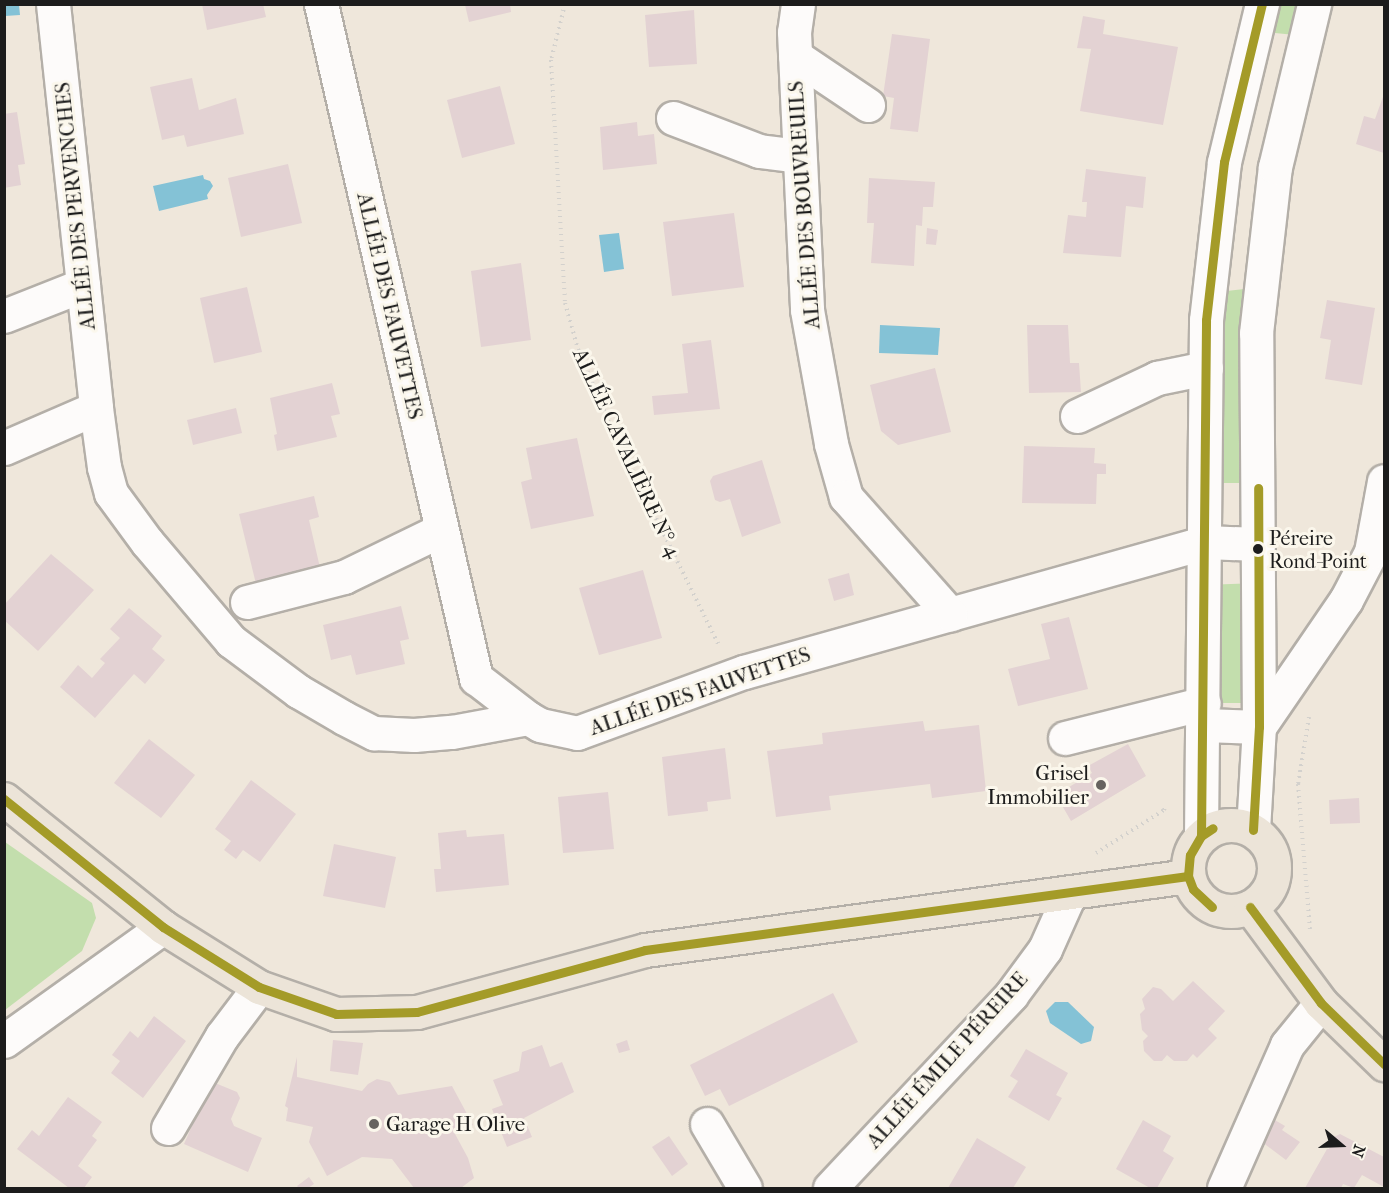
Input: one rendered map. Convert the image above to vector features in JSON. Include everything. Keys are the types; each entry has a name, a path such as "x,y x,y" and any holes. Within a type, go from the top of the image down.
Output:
{"main road":[{"path":"4,799 163,927 260,987 336,1014 417,1012 645,950 1188,876"},
{"path":"1226,824 1240,825 1253,830 1264,838 1271,850 1274,876 1269,889 1250,907 1231,911 1212,907 1197,894 1188,876 1190,855 1201,836 1213,828 1226,824"},
{"path":"1250,907 1321,1003 1384,1064"}],"street":[{"name":"ALLÉE DES PERVENCHES","path":"53,4 96,408 104,467 111,493 147,542 231,641 297,692 374,734 452,732 528,718"},
{"name":"ALLÉE DES FAUVETTES","path":"321,4 476,678 540,725 577,733 734,676 1205,542 1258,544"},
{"name":"ALLÉE DES BOUVREUILS","path":"798,4 794,32 807,310 831,444 846,496 950,614"},
{"path":"1201,836 1204,714 1206,320 1224,162 1262,4"},
{"path":"1253,830 1259,727 1258,322 1275,166 1314,4"},
{"path":"795,56 868,105"},
{"path":"673,118 759,151 800,156"},
{"path":"4,316 84,285"},
{"path":"1077,416 1157,378 1206,368"},
{"path":"4,448 96,408"},
{"path":"1259,727 1346,600 1371,552 1384,481"},
{"path":"247,602 344,577 441,530"},
{"path":"1065,738 1204,714 1259,727"},
{"name":"ALLÉE ÉMILE PÉREIRE","path":"830,1188 1011,996 1045,949 1070,893"},
{"path":"4,1041 163,927"},
{"path":"168,1128 222,1036 260,987"},
{"path":"1224,1188 1287,1045 1321,1003"},
{"path":"707,1124 745,1188"}],"path":[{"name":"ALLÉE CAVALIÈRE N° 4","path":"565,4 550,60 565,303 578,349 610,428 734,676"},
{"path":"1310,710 1298,784 1311,940"}],"green space":[{"path":"1262,5 1314,5 1305,36 1256,31"},
{"path":"1262,287 1258,483 1205,483 1209,293"},
{"path":"1258,583 1259,703 1204,703 1204,585"},
{"path":"5,842 92,903 96,918 82,951 5,1010"}],"water":[{"path":"5,4 19,5 20,15 5,16"},
{"path":"203,175 204,179 210,181 213,186 207,195 208,199 159,211 153,186"},
{"path":"619,233 624,269 604,272 599,235"},
{"path":"880,325 940,328 938,355 879,353"},
{"path":"1055,1002 1068,1002 1094,1027 1091,1041 1081,1044 1050,1023 1046,1011"}],"building":[{"path":"202,4 263,4 266,17 207,30"},
{"path":"465,5 510,5 511,12 469,22"},
{"path":"694,10 697,64 649,67 645,15"},
{"path":"1083,16 1105,20 1103,34 1178,47 1163,125 1080,111 1091,49 1077,48"},
{"path":"892,34 930,39 918,132 890,129 894,98 883,96"},
{"path":"192,78 199,110 236,98 244,134 187,147 184,135 162,140 150,87"},
{"path":"500,86 515,144 462,158 447,100"},
{"path":"1384,94 1384,153 1356,144 1364,116 1375,119"},
{"path":"17,112 25,164 18,165 21,185 4,188 4,114"},
{"path":"637,122 638,136 654,134 657,164 603,170 600,127"},
{"path":"288,164 302,223 241,237 228,178"},
{"path":"1086,169 1146,177 1143,208 1126,206 1121,257 1063,253 1068,215 1086,217 1087,202 1082,202"},
{"path":"869,178 935,182 933,207 923,207 922,226 916,225 914,266 871,263 874,223 867,223"},
{"path":"734,213 744,287 672,296 663,222"},
{"path":"927,228 938,230 936,245 926,244"},
{"path":"521,263 531,340 481,347 471,271"},
{"path":"247,287 262,352 214,363 200,298"},
{"path":"1327,300 1375,308 1362,385 1325,379 1331,340 1320,338"},
{"path":"1027,325 1068,325 1070,363 1079,363 1081,392 1029,393"},
{"path":"711,340 720,409 654,415 652,396 688,393 682,344"},
{"path":"935,368 951,432 898,445 881,431 870,385"},
{"path":"332,383 340,414 331,416 337,437 277,451 274,435 277,434 270,398"},
{"path":"236,408 242,433 193,445 187,420"},
{"path":"577,438 594,516 531,529 521,482 532,479 526,448"},
{"path":"1024,446 1095,448 1094,463 1106,464 1106,474 1097,474 1096,504 1022,503"},
{"path":"762,460 781,523 742,537 730,499 720,502 715,500 710,481 713,476"},
{"path":"314,496 319,517 309,520 321,572 257,588 239,514"},
{"path":"51,554 94,590 38,651 4,620 4,605"},
{"path":"643,570 662,638 599,655 579,588"},
{"path":"849,573 854,595 834,601 828,579"},
{"path":"401,606 409,639 400,641 405,664 356,675 351,655 331,660 323,625"},
{"path":"129,608 162,636 152,649 165,660 145,684 134,674 95,718 60,687 78,665 92,678 105,663 100,659 120,638 110,629"},
{"path":"1069,617 1088,689 1018,706 1008,669 1050,659 1041,624"},
{"path":"923,721 925,731 979,725 986,791 932,798 930,784 829,796 831,810 776,817 767,751 823,744 822,733"},
{"path":"149,739 195,775 161,818 114,783"},
{"name":"Grisel Immobilier","path":"1128,744 1146,776 1071,821 1056,795 1092,773 1088,766"},
{"path":"725,748 731,799 707,802 708,811 668,816 662,757"},
{"path":"251,780 296,814 260,862 243,850 236,859 224,850 231,841 215,829"},
{"path":"608,792 614,849 563,853 558,797"},
{"path":"1359,798 1360,823 1330,824 1329,800"},
{"path":"466,830 467,837 504,834 509,885 436,892 434,869 441,869 438,833"},
{"path":"334,844 396,857 385,908 323,896"},
{"path":"1193,981 1225,1011 1208,1029 1217,1038 1197,1058 1193,1054 1187,1061 1174,1061 1167,1055 1162,1061 1154,1061 1144,1051 1143,1041 1148,1036 1142,1030 1140,1014 1145,1009 1142,999 1153,987 1161,989 1173,1001"},
{"path":"833,993 858,1042 729,1106 720,1089 705,1096 690,1065"},
{"path":"154,1016 186,1041 143,1098 111,1073 120,1061 112,1055 130,1031 138,1038"},
{"path":"333,1040 363,1043 358,1075 330,1071"},
{"path":"627,1040 630,1050 619,1053 616,1044"},
{"path":"542,1045 550,1067 562,1062 574,1092 524,1118 532,1137 507,1147 492,1109 503,1105 493,1080 519,1071 522,1052"},
{"path":"1026,1049 1068,1073 1056,1095 1062,1098 1049,1121 1008,1097 1018,1081 1010,1076"},
{"name":"Garage H Olive","path":"297,1057 297,1077 362,1091 377,1079 390,1082 398,1095 452,1086 473,1125 455,1134 468,1158 474,1178 461,1188 414,1188 392,1159 362,1157 327,1176 309,1142 313,1127 286,1121 288,1108 285,1106"},
{"path":"215,1083 237,1092 240,1098 231,1119 234,1126 262,1138 248,1172 184,1144 210,1085"},
{"path":"68,1097 102,1122 92,1136 97,1140 78,1166 92,1177 84,1188 69,1188 17,1149 32,1130 39,1136"},
{"path":"1273,1119 1285,1126 1282,1130 1300,1142 1286,1160 1262,1142"},
{"path":"1143,1120 1171,1136 1163,1151 1174,1158 1157,1188 1150,1188 1116,1169"},
{"path":"1340,1134 1384,1157 1384,1187 1362,1175 1354,1188 1343,1184 1341,1188 1305,1188 1329,1149 1332,1138"},
{"path":"669,1136 688,1164 672,1176 652,1147"},
{"path":"977,1138 1026,1167 1013,1188 948,1188"},
{"path":"309,1177 314,1184 308,1188 297,1186"}],"transit line":[{"path":"1201,836 1206,320 1224,162 1262,4"},
{"path":"1253,830 1259,727 1258,488"},
{"path":"4,799 163,927 259,987 336,1014 417,1012 645,950 1188,876"},
{"path":"1212,907 1193,889 1188,876 1190,855 1201,836 1213,828"},
{"path":"1250,907 1321,1003 1384,1064"}],"place":[{"name":"Péreire Rond-Point","path":"1258,549"},
{"name":"Grisel Immobilier","path":"1101,785"},
{"name":"Garage H Olive","path":"374,1124"}]}
